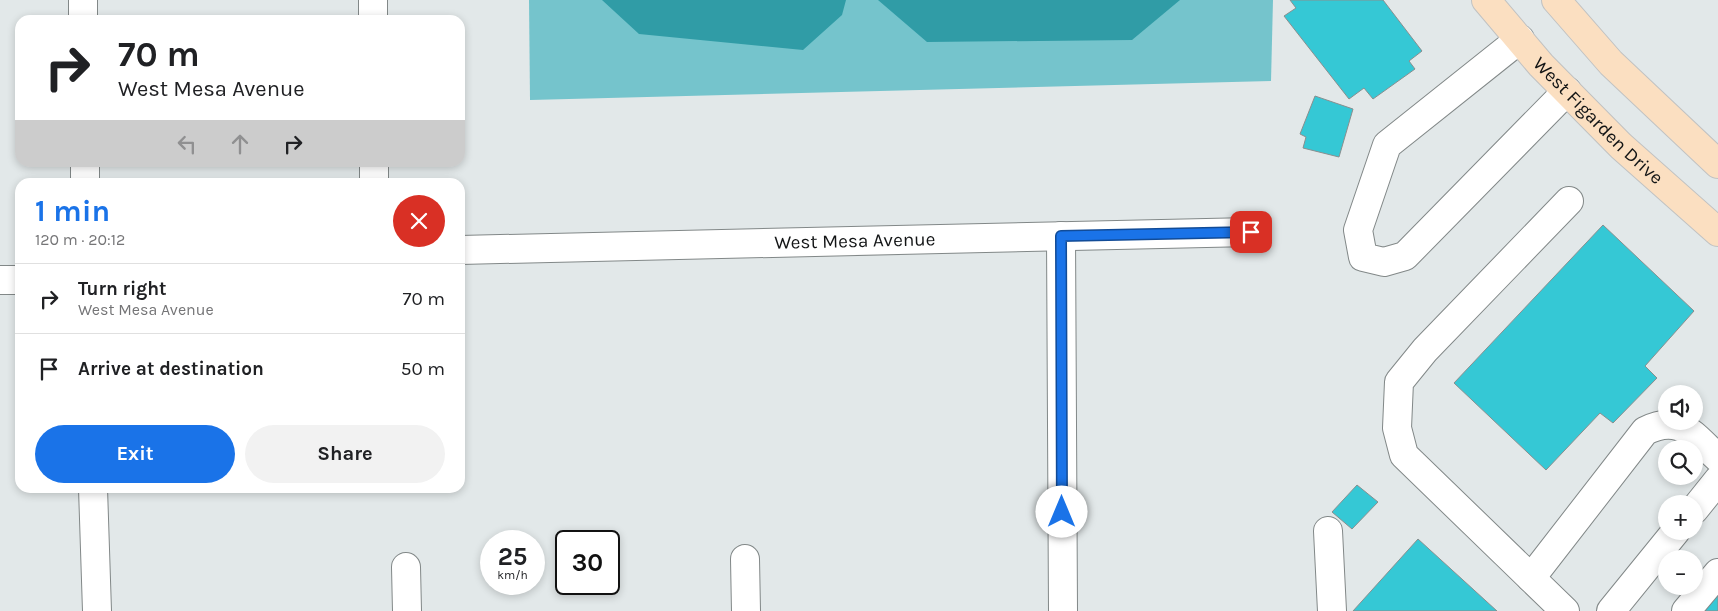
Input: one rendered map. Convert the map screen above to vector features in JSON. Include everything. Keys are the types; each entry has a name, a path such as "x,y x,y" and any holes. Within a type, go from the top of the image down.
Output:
{"main road":[{"name":"West Figarden Drive","path":"1486,0 1567,91 1621,146 1718,232"},
{"path":"1556,0 1611,63 1718,164"}],"street":[{"path":"83,0 83,15"},
{"path":"373,0 373,15"},
{"path":"1520,40 1387,146 1358,230 1363,257 1384,262 1405,256 1567,91"},
{"path":"1565,611 1404,455 1396,428 1399,382 1425,350 1569,201"},
{"name":"West Mesa Avenue","path":"465,250 1251,232"},
{"path":"1061,236 1063,611"},
{"path":"0,280 15,280"},
{"path":"1531,578 1645,431 1661,423 1681,426 1718,458"},
{"path":"1703,499 1718,480"},
{"path":"93,493 97,611"},
{"path":"1328,531 1332,611"},
{"path":"1611,611 1669,540"},
{"path":"745,559 746,611"},
{"path":"406,566 407,611"},
{"path":"1686,611 1718,573"}],"shaded area":[{"path":"529,0 1273,0 1271,81 530,100"},
{"path":"602,0 846,0 842,15 803,50 639,34"},
{"path":"878,0 1180,0 1132,40 927,42"}],"building":[{"path":"1290,0 1383,0 1422,51 1409,61 1415,69 1373,99 1364,88 1349,99 1284,16 1296,8"},
{"path":"1315,96 1353,109 1339,157 1303,148 1306,137 1300,134"},
{"path":"1603,225 1694,311 1645,366 1657,378 1613,423 1600,413 1546,470 1454,383"},
{"path":"1357,485 1378,502 1352,529 1332,512"},
{"path":"1418,539 1497,611 1353,611"},
{"path":"1718,589 1718,611 1700,611"}],"route":[{"path":"1062,512 1061,236 1251,232"}]}
